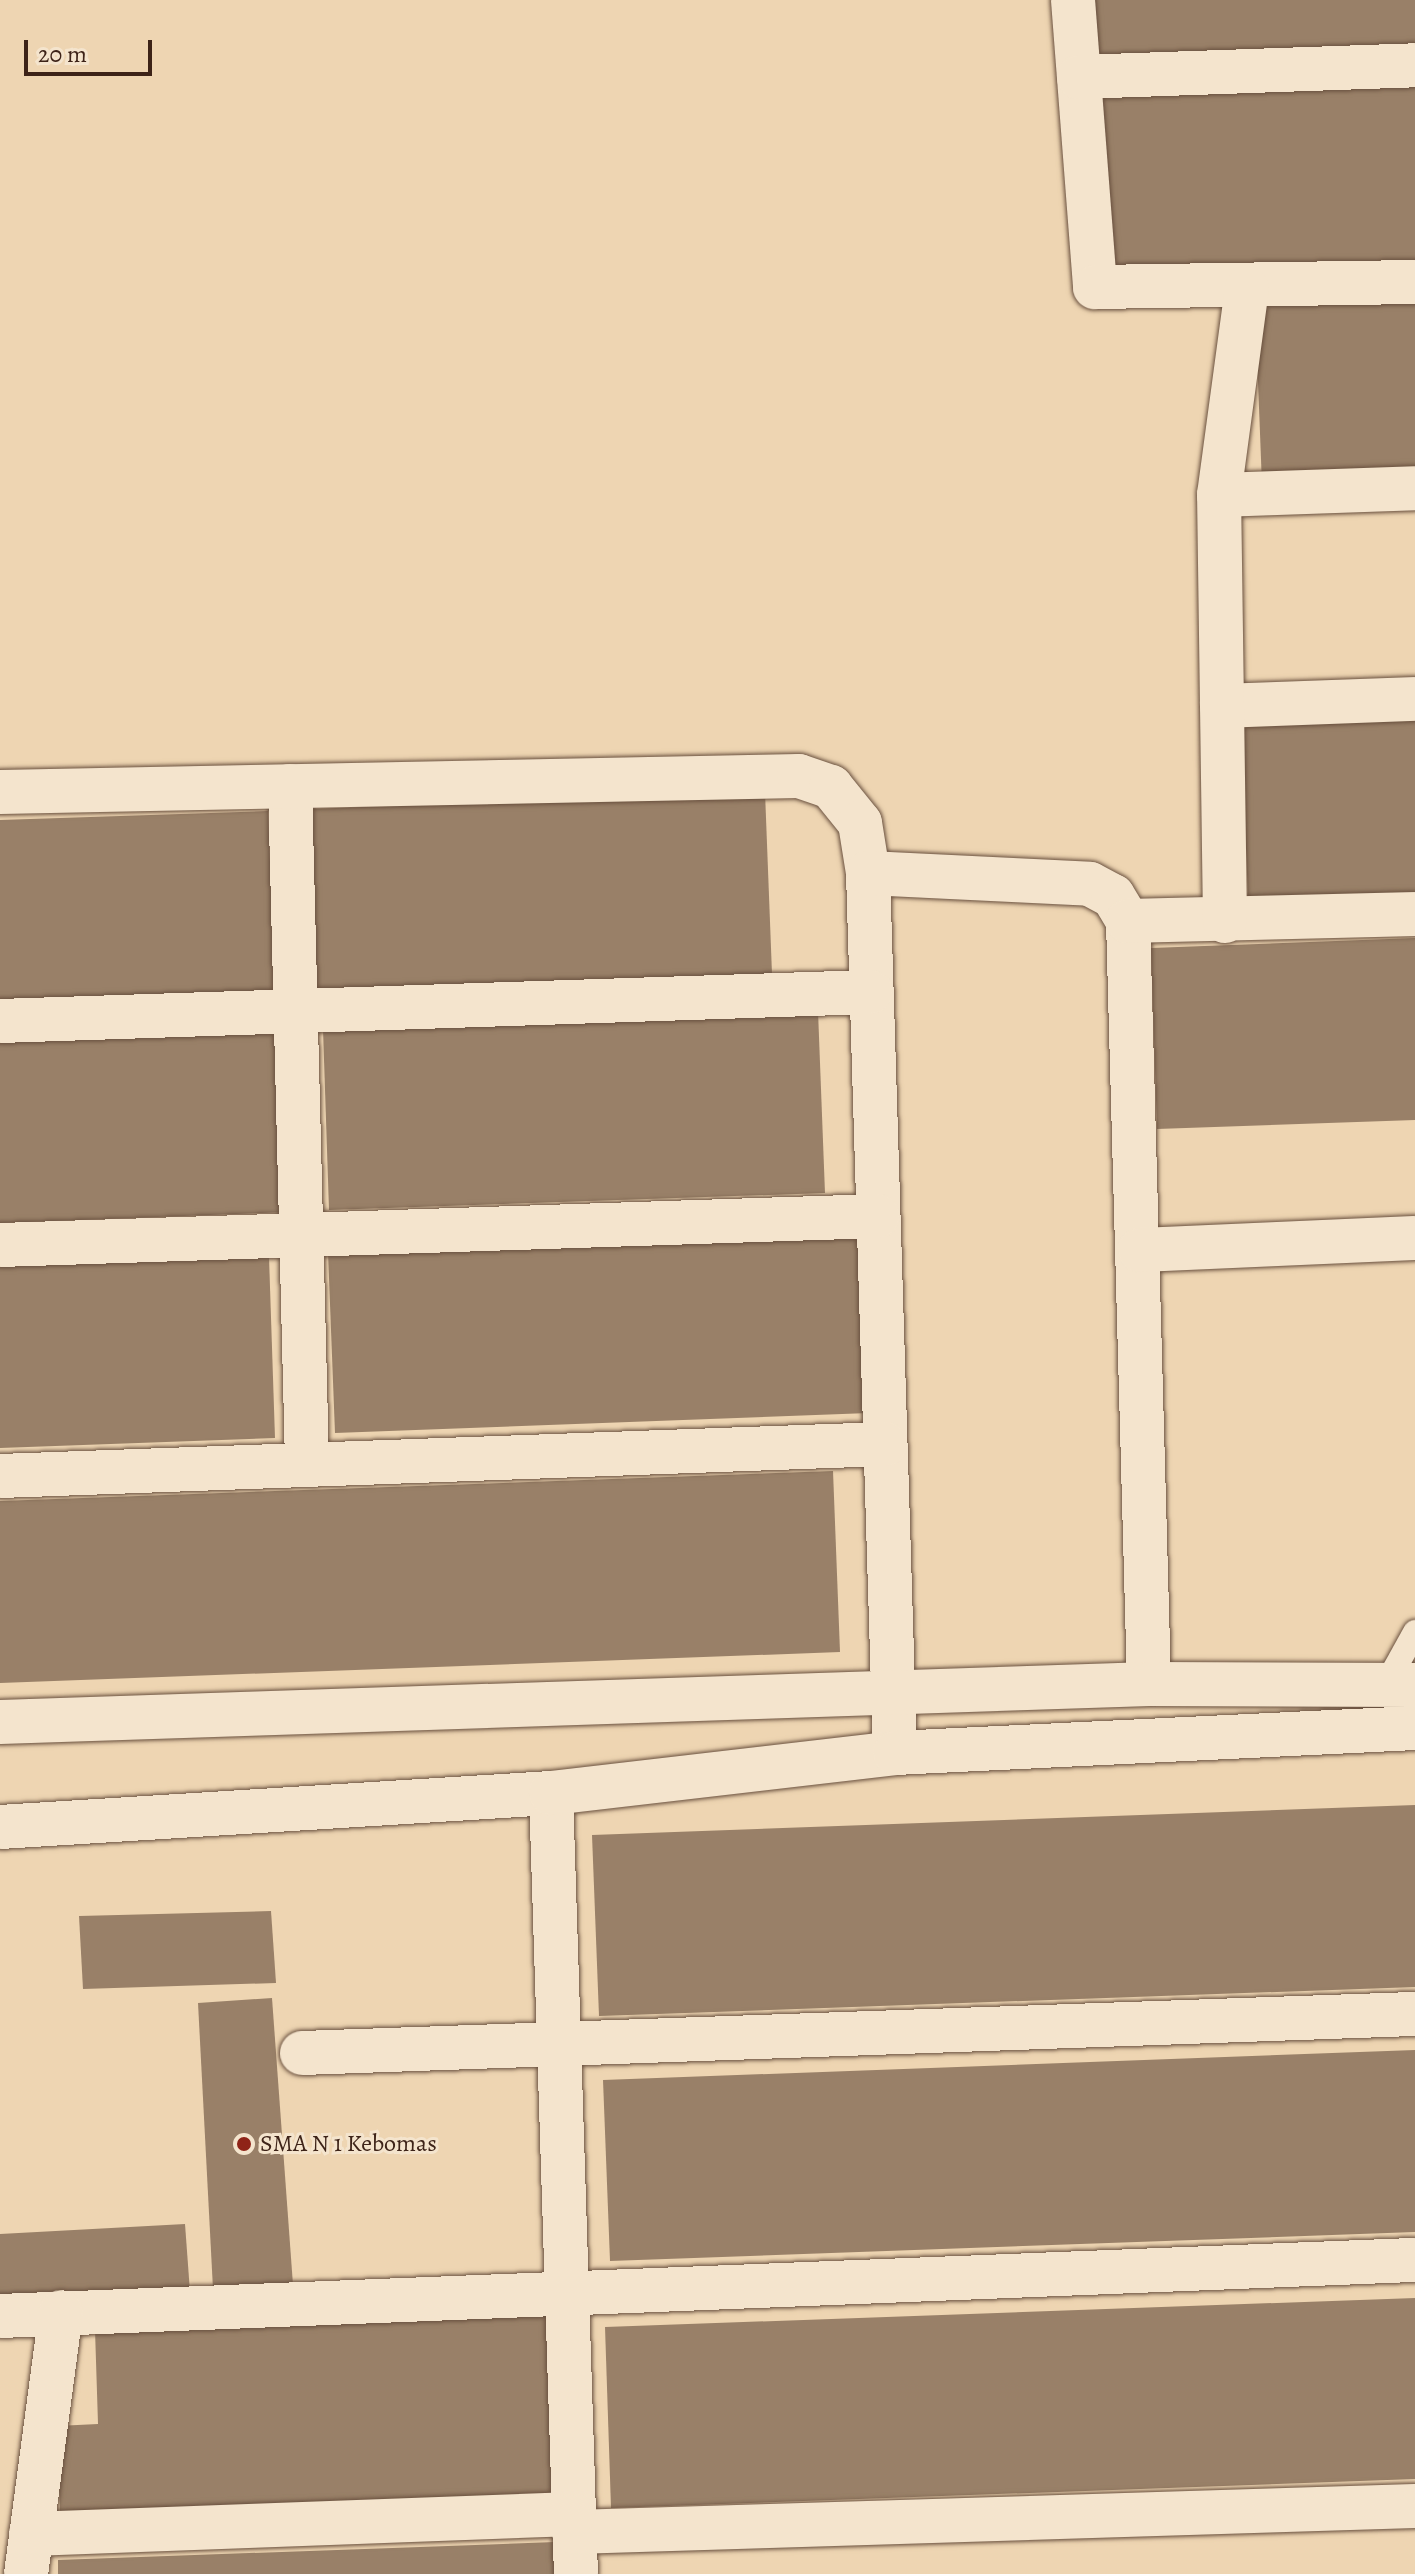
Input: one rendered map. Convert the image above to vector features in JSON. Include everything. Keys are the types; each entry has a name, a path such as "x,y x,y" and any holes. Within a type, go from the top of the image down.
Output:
{"street":[{"path":"1073,0 1095,287 1247,289 1415,282"},
{"path":"1079,77 1415,65"},
{"path":"1225,921 1219,495 1247,289"},
{"path":"1219,495 1415,488"},
{"path":"1222,706 1415,699"},
{"path":"0,792 799,776 831,787 860,823 868,873 895,1753"},
{"path":"290,786 307,1463"},
{"path":"868,873 1090,884 1113,896 1128,921 1140,1250 1149,1684"},
{"path":"1128,921 1415,914"},
{"path":"0,1021 871,992"},
{"path":"0,1245 300,1232 878,1216"},
{"path":"1140,1250 1415,1238"},
{"path":"0,1476 885,1444"},
{"path":"0,1722 1149,1684 1400,1686"},
{"path":"0,1827 551,1793 895,1753 1415,1728"},
{"path":"551,1793 574,2540"},
{"path":"302,2053 1415,2014"},
{"path":"0,2316 567,2291 1415,2260"},
{"path":"61,2312 28,2554 574,2540 1415,2506"}],"lane":[{"path":"1400,1686 1415,1632"}],"building":[{"path":"1095,0 1415,0 1415,54 1098,65"},
{"path":"1415,80 1415,261 1105,273 1098,91"},
{"path":"1415,298 1415,479 1262,485 1255,304"},
{"path":"1415,712 1415,893 1248,899 1241,718"},
{"path":"765,792 772,974 316,990 309,809"},
{"path":"268,811 275,992 0,1002 0,820"},
{"path":"1415,938 1415,1120 1157,1129 1151,948"},
{"path":"818,1011 825,1193 329,1210 323,1029"},
{"path":"281,1032 288,1212 0,1223 0,1041"},
{"path":"862,1233 869,1413 335,1433 328,1252"},
{"path":"269,1257 275,1438 0,1448 0,1266"},
{"path":"833,1471 840,1652 0,1683 0,1501"},
{"path":"1415,1805 1415,1987 599,2016 592,1835"},
{"path":"271,1911 276,1983 83,1989 79,1916"},
{"name":"SMA N 1 Kebomas","path":"272,1998 293,2285 213,2289 198,2003"},
{"path":"1415,2050 1415,2232 610,2261 603,2080"},
{"path":"185,2224 190,2292 0,2302 0,2234"},
{"path":"1415,2298 1415,2479 611,2508 605,2327"},
{"path":"550,2314 557,2496 60,2513 57,2426 98,2424 95,2330"},
{"path":"555,2542 556,2574 58,2574 58,2560"}],"place":[{"name":"SMA N 1 Kebomas","path":"244,2144"}]}
